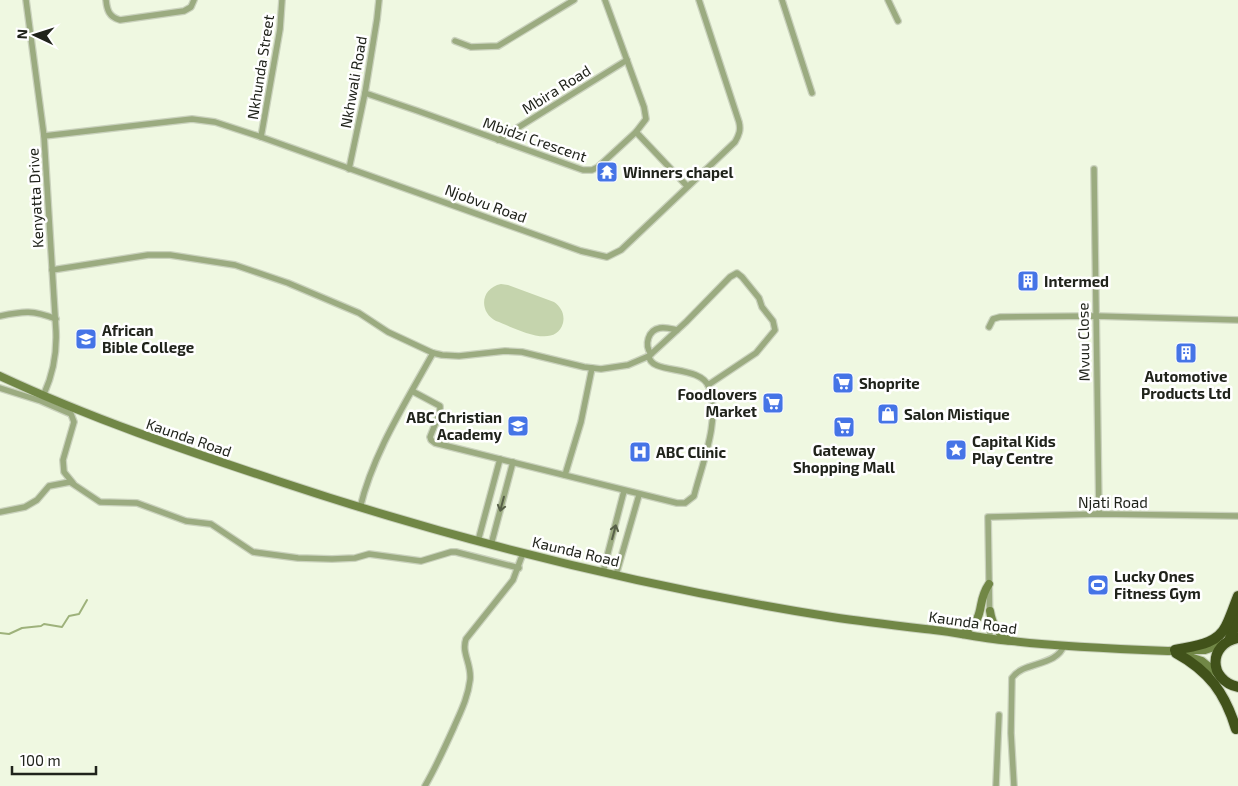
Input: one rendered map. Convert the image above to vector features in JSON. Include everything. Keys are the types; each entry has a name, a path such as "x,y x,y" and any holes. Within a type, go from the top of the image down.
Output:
{"highway":[{"path":"1174,652 1207,642 1220,634 1226,626 1238,596"},
{"path":"1237,733 1234,705 1216,666 1216,658 1218,651 1230,641 1235,628 1238,608"},
{"path":"1174,652 1200,669 1214,682 1224,698 1237,733"},
{"path":"1221,678 1231,686 1238,687"}],"main road":[{"name":"Kaunda Road","path":"0,376 96,417 171,445 360,508 478,542 616,575 723,598 834,617 990,639 1174,652 1205,650 1230,641"},
{"path":"963,634 979,618 985,590 989,584"},
{"path":"990,611 992,622 997,630 1009,641"},
{"name":"Kaunda Road","path":"1174,652 1202,661 1221,678"}],"street":[{"name":"Kenyatta Drive","path":"26,0 44,136 56,319 55,360 52,376 44,394"},
{"path":"106,0 108,12 112,17 120,20 184,11 191,7 194,0"},
{"name":"Nkhunda Street","path":"261,137 280,29 282,0"},
{"name":"Nkhwali Road","path":"349,168 365,93 377,20 378,0"},
{"path":"456,41 471,46 498,46 574,0"},
{"name":"Mbidzi Crescent","path":"365,93 587,171 598,167 644,123 646,111 605,0"},
{"name":"Njobvu Road","path":"44,136 198,120 220,123 582,251 604,257 611,256 621,250 735,142 740,131 739,122 699,0"},
{"path":"782,0 812,93"},
{"path":"888,0 898,21"},
{"name":"Mbira Road","path":"498,140 627,60"},
{"path":"636,132 687,186"},
{"name":"Mvuu Close","path":"1094,169 1099,514"},
{"path":"52,270 148,255 170,256 235,265 288,283 359,313 388,332 433,353 459,356 506,351 522,352 592,368 619,367 650,355 730,277 737,273 759,298 762,307 775,324 774,333 756,353 708,385"},
{"path":"0,316 32,311 56,319"},
{"path":"989,327 993,319 1000,317 1095,316 1238,320"},
{"path":"412,391 440,406 440,412 431,434 433,442 624,491 677,503 685,503 692,499 713,414 708,385 704,380 690,372 655,365 650,362 647,344 650,334 660,328 677,330"},
{"path":"360,508 368,480 381,449 433,353"},
{"path":"565,475 581,422 592,368"},
{"path":"2,388 41,401 71,414 74,422 63,460 64,472 73,483 100,502 136,503 186,521 211,524 253,552 322,559 355,558 369,554 379,554 421,561 456,552 519,568"},
{"path":"478,542 500,459"},
{"path":"491,545 513,462"},
{"path":"0,512 31,504 49,486 73,483"},
{"path":"603,572 624,491"},
{"path":"616,575 639,494"},
{"name":"Njati Road","path":"989,584 988,517 1099,514 1238,516"},
{"path":"425,786 438,764 467,696 471,667 464,649 466,639 513,580 523,553"},
{"path":"989,584 990,639"},
{"path":"1014,786 1011,733 1012,678 1016,673 1047,661 1062,650 1064,645"},
{"path":"996,786 999,715"}],"green space":[{"path":"501,284 554,302 562,311 563,323 559,331 552,335 533,335 490,317 486,312 484,300 489,290"}],"waterway":[{"path":"0,633 9,634 22,628 44,624 62,627 69,616 79,614 87,600"}],"place":[{"name":"Winners chapel","path":"607,172"},
{"name":"Intermed","path":"1028,281"},
{"name":"African Bible College","path":"86,339"},
{"name":"Automotive Products Ltd","path":"1186,353"},
{"name":"Shoprite","path":"843,383"},
{"name":"Foodlovers Market","path":"773,403"},
{"name":"Salon Mistique","path":"888,414"},
{"name":"ABC Christian Academy","path":"518,426"},
{"name":"Gateway Shopping Mall","path":"844,427"},
{"name":"Capital Kids Play Centre","path":"956,450"},
{"name":"ABC Clinic","path":"640,452"},
{"name":"Lucky Ones Fitness Gym","path":"1098,585"}]}
